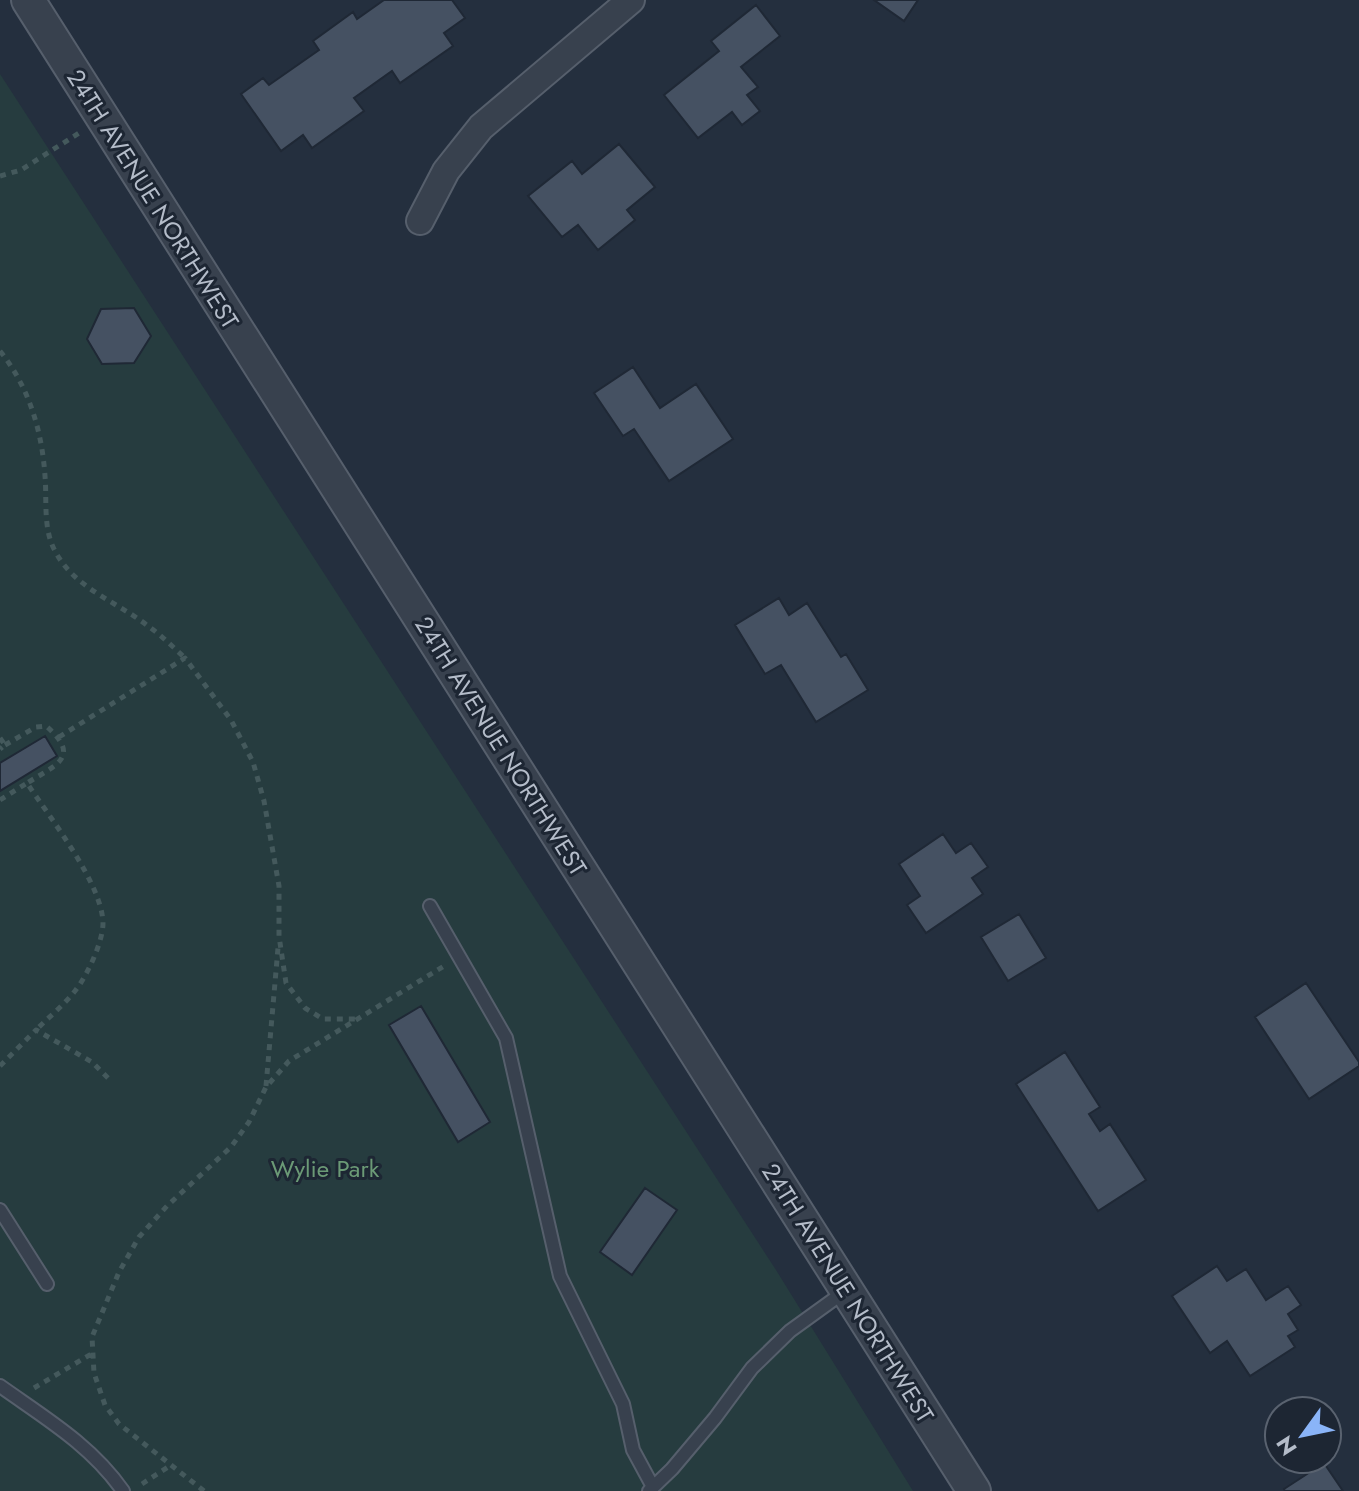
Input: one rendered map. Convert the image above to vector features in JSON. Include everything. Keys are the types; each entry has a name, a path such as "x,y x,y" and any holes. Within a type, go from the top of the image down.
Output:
{"street":[{"name":"24TH AVENUE NORTHWEST","path":"28,0 974,1491"},
{"path":"420,221 446,171 481,127 631,0"}],"lane":[{"path":"430,906 506,1038 560,1276 623,1404 633,1450 651,1489 715,1418 752,1368 790,1331 846,1290"},
{"path":"0,1210 47,1284"},
{"path":"0,1386 79,1441 123,1491"}],"path":[{"path":"0,176 21,170 102,119"},
{"path":"0,351 26,392 39,428 47,520 53,548 66,567 87,587 148,625 185,658 231,720 253,762 264,801 279,886 279,936 266,1087"},
{"path":"59,737 185,658"},
{"path":"0,738 2,747 36,727 46,726 59,737 65,748 65,755 59,763 0,800"},
{"path":"0,1066 75,990 90,968 103,926 94,886 27,783"},
{"path":"279,936 286,983 305,1008 323,1019 358,1019"},
{"path":"204,1491 119,1424 105,1405 94,1373 92,1337 119,1272 139,1237 167,1206 231,1147 249,1122 266,1087 289,1061 459,957"},
{"path":"36,1030 92,1062 110,1080"},
{"path":"18,1399 93,1353"},
{"path":"132,1491 171,1465"}],"green space":[{"name":"Wylie Park","path":"0,74 776,1270 913,1491 0,1491"}],"building":[{"path":"384,0 452,0 465,18 444,33 453,46 400,83 392,71 354,98 364,111 312,148 303,135 281,151 241,94 263,78 269,85 319,50 313,41 353,12 357,19"},
{"path":"874,0 918,0 904,21"},
{"path":"756,5 780,36 741,67 758,87 747,95 760,111 742,125 732,112 698,138 664,95 719,51 711,41"},
{"path":"619,144 655,187 627,210 635,220 598,250 578,225 562,237 528,196 572,161 582,174"},
{"path":"134,308 151,336 134,363 102,364 87,339 101,309"},
{"path":"633,367 660,408 696,384 733,439 669,481 634,429 623,436 594,393"},
{"path":"779,598 789,615 807,603 841,657 846,654 868,690 816,722 781,665 765,674 735,625"},
{"path":"45,736 57,756 0,791 0,763"},
{"path":"943,834 956,853 971,843 988,867 972,878 983,894 926,933 907,905 920,896 899,864"},
{"path":"1019,914 1046,958 1008,981 981,937"},
{"path":"1306,983 1359,1062 1359,1066 1309,1099 1255,1017"},
{"path":"421,1006 490,1122 458,1142 389,1025"},
{"path":"1065,1052 1100,1107 1089,1114 1100,1131 1110,1124 1146,1180 1098,1211 1016,1084"},
{"path":"645,1188 677,1210 632,1275 600,1252"},
{"path":"1217,1266 1227,1281 1246,1269 1266,1300 1288,1286 1301,1305 1288,1314 1298,1330 1288,1336 1295,1347 1250,1376 1227,1341 1210,1353 1172,1296"},
{"path":"1306,1475 1332,1475 1343,1491 1285,1491"}]}
